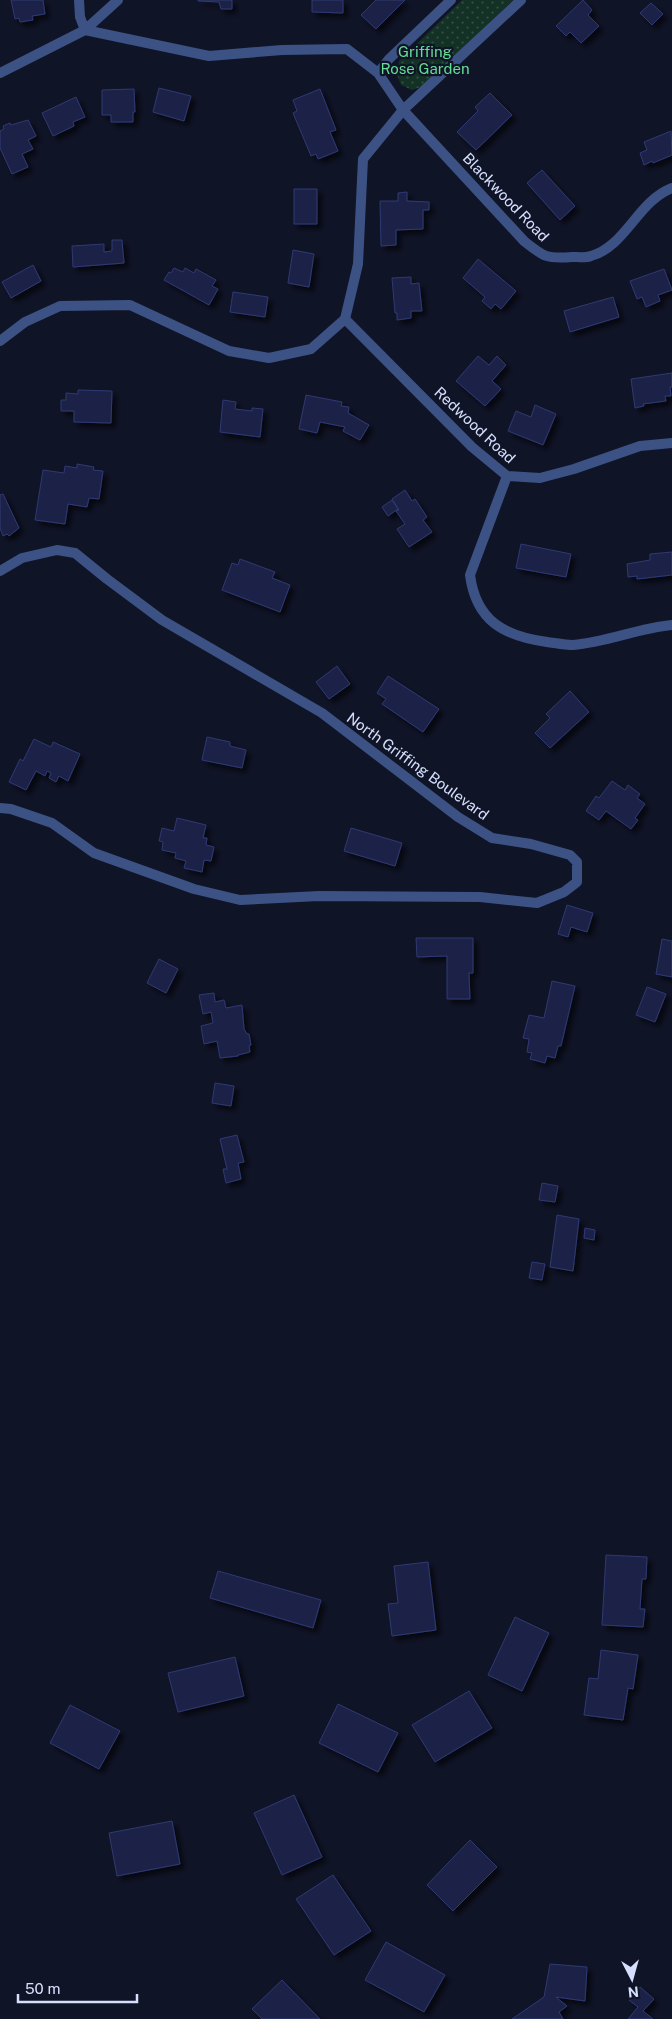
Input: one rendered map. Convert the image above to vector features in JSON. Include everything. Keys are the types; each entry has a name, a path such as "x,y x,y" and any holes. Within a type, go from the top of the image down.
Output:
{"street":[{"path":"79,0 80,17 86,30"},
{"path":"0,73 86,30 118,0"},
{"path":"378,73 389,59 451,0"},
{"path":"0,341 25,322 60,306 130,305 229,351 269,358 310,348 345,319 358,264 363,159 403,110 521,0"},
{"name":"Blackwood Road","path":"86,30 209,56 282,50 347,49 378,73 403,110 524,241 542,256 561,258 592,256 615,243 639,213 665,191 672,188"},
{"name":"Redwood Road","path":"345,319 472,447 507,476 540,478 574,470 640,446 672,443"},
{"path":"507,476 470,575 472,592 482,611 497,627 523,638 572,645 672,625"},
{"name":"North Griffing Boulevard","path":"0,571 22,558 56,550 75,553 162,620 322,713 458,817 483,833 492,838 531,844 570,854 576,862 577,882 564,892 537,903 480,897 319,896 240,900 194,889 94,853 52,824 11,809 0,808"}],"green space":[{"name":"Griffing Rose Garden","path":"462,0 513,0 424,86 412,90 401,85 397,75 399,61"}],"building":[{"path":"11,0 43,0 45,14 32,16 33,20 20,22 19,18 15,19"},
{"path":"198,0 232,0 232,9 221,9 219,2"},
{"path":"312,0 343,0 343,13 312,12"},
{"path":"376,0 405,0 376,29 361,15"},
{"path":"583,0 592,10 588,15 599,26 581,43 570,32 566,36 556,26"},
{"path":"651,3 663,14 652,25 640,13"},
{"path":"159,88 191,96 184,121 153,112"},
{"path":"134,89 135,112 133,112 133,122 111,122 111,115 102,115 102,90"},
{"path":"320,89 336,130 330,132 338,151 318,159 316,154 311,156 293,113 297,111 293,100"},
{"path":"490,93 512,115 476,150 457,132 478,111 475,107"},
{"path":"76,97 85,117 73,122 74,126 53,136 42,113"},
{"path":"28,120 36,136 28,140 33,149 22,154 28,167 12,174 0,148 0,131 4,129 3,126 10,123 11,125"},
{"path":"671,131 672,155 644,165 640,153 647,150 644,142"},
{"path":"542,170 575,206 560,220 527,183"},
{"path":"294,189 317,189 317,224 294,224"},
{"path":"407,192 407,201 429,202 429,210 423,210 423,229 396,230 396,245 381,246 380,201 398,201 398,193"},
{"path":"112,240 122,240 124,263 73,267 72,246 104,244 104,252 112,251"},
{"path":"293,250 314,254 309,287 288,283"},
{"path":"478,259 516,291 501,309 495,304 491,309 482,301 485,297 463,278"},
{"path":"33,265 41,281 11,298 2,282"},
{"path":"174,268 183,272 185,268 194,273 196,269 216,280 212,286 218,289 209,305 164,280"},
{"path":"664,269 672,290 658,295 660,301 646,307 642,297 637,299 630,281"},
{"path":"411,277 411,284 419,283 422,311 411,311 411,318 397,320 392,278"},
{"path":"233,292 268,297 265,317 230,312"},
{"path":"613,297 619,317 570,332 564,311"},
{"path":"478,356 489,365 497,356 506,365 492,381 501,389 485,406 456,381"},
{"path":"672,373 671,396 665,396 666,401 643,404 644,406 635,408 631,379"},
{"path":"78,390 112,391 111,423 74,422 74,411 61,411 61,400 66,400 66,393 78,394"},
{"path":"306,395 342,402 341,406 349,407 348,413 369,425 360,440 343,431 345,427 320,422 317,433 299,429"},
{"path":"223,400 236,402 235,409 252,411 252,408 263,409 260,437 220,432"},
{"path":"535,405 556,414 543,445 508,431 516,411 531,417"},
{"path":"77,464 94,467 93,470 103,471 99,499 89,498 87,507 68,504 65,524 35,520 43,470 64,473 65,466 77,468"},
{"path":"405,490 412,501 415,499 427,517 423,520 432,532 409,547 397,529 405,524 396,511 399,510 392,499"},
{"path":"3,494 19,528 9,536 7,534 3,536 0,528 0,495"},
{"path":"392,500 398,509 388,516 382,507"},
{"path":"521,544 571,554 566,577 516,568"},
{"path":"672,552 672,575 637,579 637,576 628,577 627,564 650,560 650,554"},
{"path":"240,559 275,572 272,578 290,585 280,612 222,590 232,563 238,565"},
{"path":"337,666 350,684 329,699 316,682"},
{"path":"388,676 439,709 423,732 382,704 386,699 377,693"},
{"path":"570,691 589,712 550,748 535,733 550,718 546,714"},
{"path":"207,737 230,742 230,746 246,750 242,768 202,760"},
{"path":"34,739 51,747 53,742 80,754 68,781 59,776 56,782 49,778 51,773 47,771 45,776 36,771 26,790 9,782 20,759 23,761"},
{"path":"612,781 625,790 628,785 640,794 637,798 645,804 635,818 638,820 631,829 606,811 599,820 586,811 596,796 599,798"},
{"path":"177,818 206,825 203,838 207,838 206,845 214,847 211,861 204,860 202,872 184,868 186,861 175,858 176,853 162,850 163,842 159,841 162,828 174,831"},
{"path":"351,828 402,843 395,866 344,851"},
{"path":"567,905 593,913 587,932 571,927 568,937 558,934"},
{"path":"416,938 473,938 473,973 469,973 470,999 447,999 447,956 417,957"},
{"path":"662,939 672,941 672,977 656,974"},
{"path":"159,959 178,969 166,993 147,983"},
{"path":"552,981 575,986 561,1046 558,1046 555,1058 547,1056 545,1063 530,1059 532,1053 527,1052 529,1039 523,1038 529,1015 544,1018"},
{"path":"647,987 666,994 655,1022 636,1015"},
{"path":"214,993 215,1002 224,1000 226,1008 242,1005 244,1029 249,1034 251,1045 249,1046 250,1052 238,1056 220,1058 217,1041 204,1044 201,1026 213,1023 211,1012 203,1014 199,995"},
{"path":"215,1083 234,1086 231,1106 212,1103"},
{"path":"237,1135 244,1162 238,1163 241,1179 226,1183 223,1169 227,1169 220,1139"},
{"path":"542,1183 558,1186 555,1202 539,1200"},
{"path":"557,1215 579,1219 573,1271 550,1267"},
{"path":"585,1228 595,1230 594,1240 584,1238"},
{"path":"532,1262 545,1264 542,1280 529,1278"},
{"path":"606,1555 647,1557 646,1579 642,1579 640,1609 645,1609 643,1627 602,1625"},
{"path":"428,1562 436,1630 392,1636 388,1604 398,1603 394,1566"},
{"path":"218,1571 321,1600 313,1628 210,1598"},
{"path":"515,1617 549,1633 522,1691 488,1675"},
{"path":"601,1650 638,1655 633,1689 628,1688 623,1720 584,1715 589,1678 598,1679"},
{"path":"235,1657 244,1696 178,1712 168,1673"},
{"path":"469,1691 492,1728 435,1762 412,1725"},
{"path":"338,1704 398,1733 378,1772 319,1743"},
{"path":"70,1705 120,1731 99,1769 50,1743"},
{"path":"294,1795 322,1857 282,1875 254,1813"},
{"path":"172,1821 180,1864 117,1876 109,1833"},
{"path":"470,1840 497,1867 453,1911 427,1885"},
{"path":"333,1875 371,1931 334,1955 296,1899"},
{"path":"386,1942 445,1975 424,2012 365,1980"},
{"path":"550,1964 587,1967 585,2001 556,1997 567,2006 559,2012 563,2019 512,2019 544,1997"},
{"path":"282,1980 320,2019 262,2019 252,2009"},
{"path":"640,1987 654,1999 643,2011 653,2019 628,2019 638,2007 629,2000"}]}
